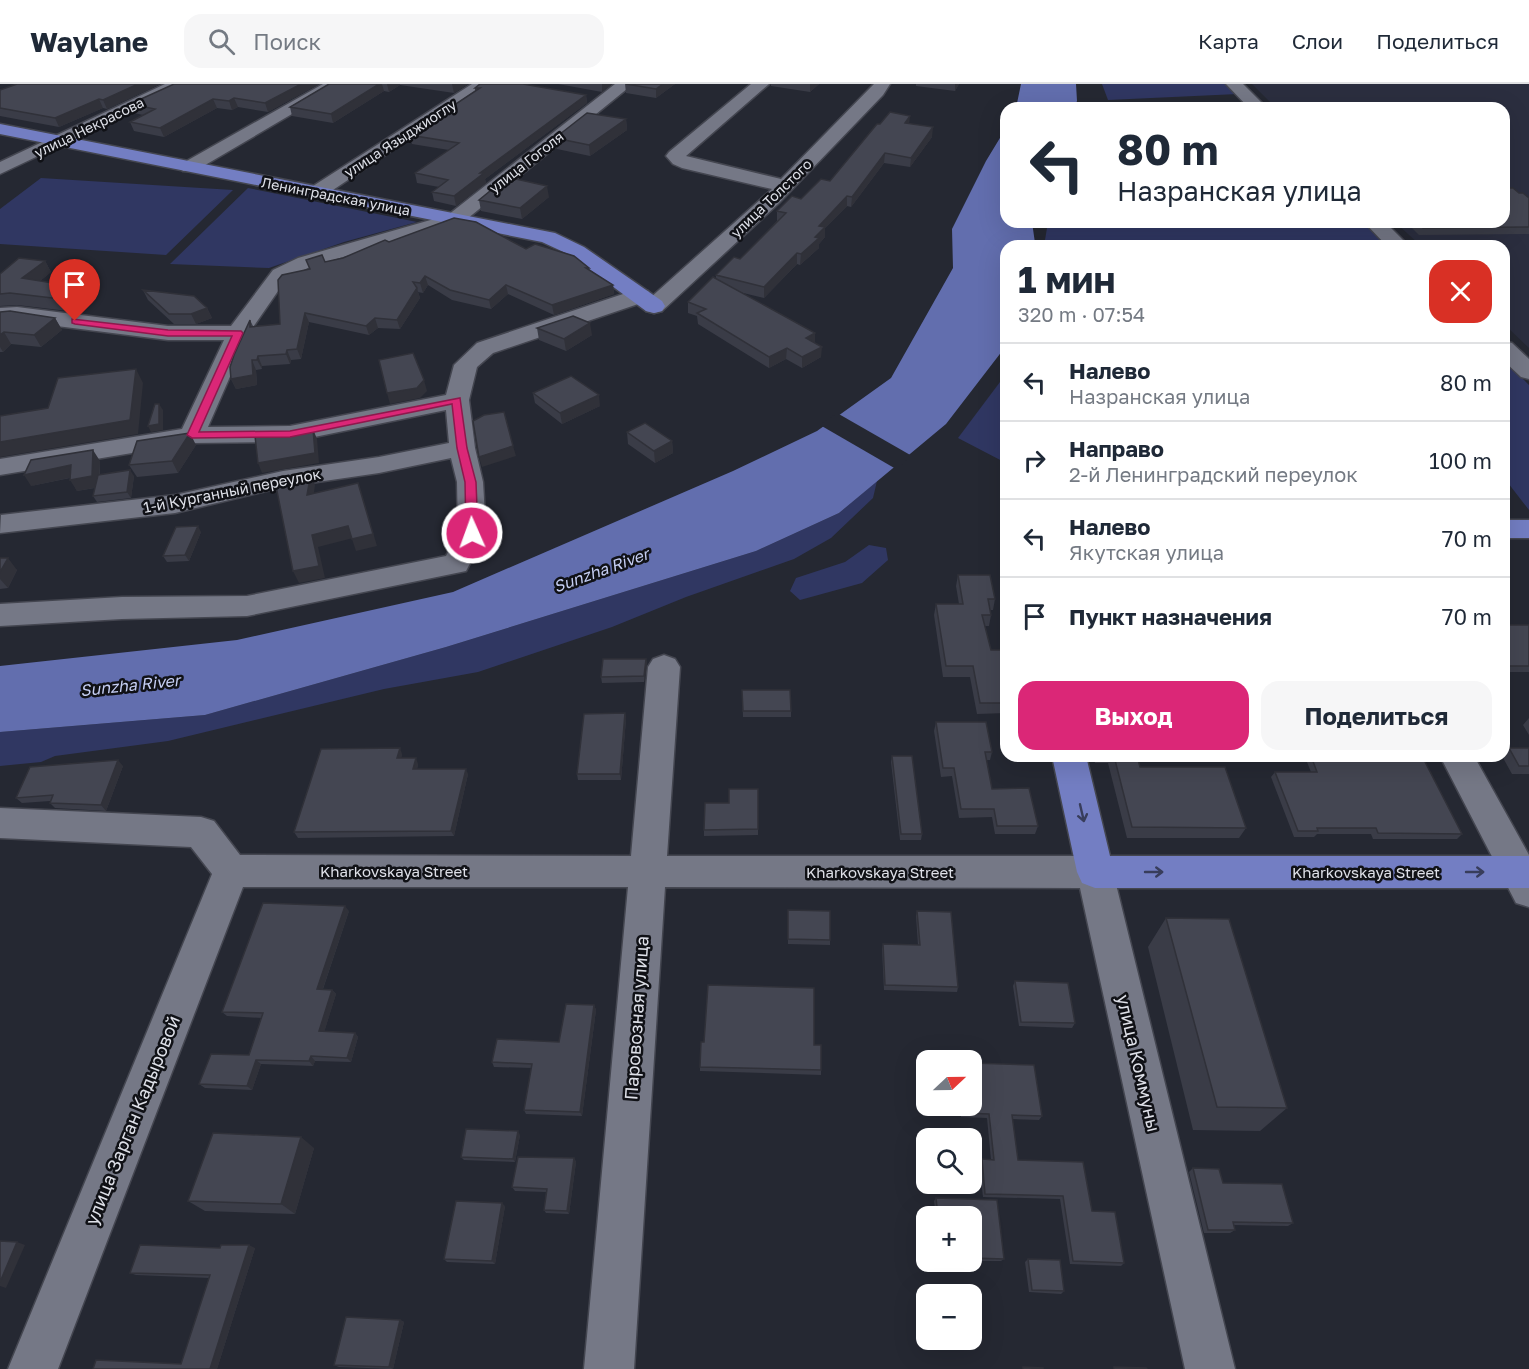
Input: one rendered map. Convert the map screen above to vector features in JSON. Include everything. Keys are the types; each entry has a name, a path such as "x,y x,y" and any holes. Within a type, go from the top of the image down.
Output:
{"main road":[{"name":"Ленинградская улица","path":"0,129 548,237 564,244 647,301"},
{"path":"1510,529 1529,529"},
{"name":"улица Коммуны","path":"1070,762 1095,872"},
{"name":"Kharkovskaya Street","path":"1095,872 1526,878"}],"street":[{"name":"улица Некрасова","path":"0,169 178,84"},
{"path":"189,167 335,84"},
{"name":"улица Языджиоглу","path":"317,192 483,84"},
{"name":"улица Гоголя","path":"454,219 625,84"},
{"path":"761,84 675,156 688,164 785,186"},
{"name":"улица Толстого","path":"647,301 785,186 877,92 882,84"},
{"path":"1234,84 1253,102"},
{"path":"584,95 606,99"},
{"path":"192,435 238,333 280,273 290,267 454,219"},
{"path":"1380,228 1393,240"},
{"path":"0,615 122,608 247,606 456,564 472,533 470,482 462,448 457,400 466,365 485,348 647,301"},
{"path":"0,315 17,314 168,333 238,333"},
{"path":"1510,354 1529,372"},
{"path":"0,467 192,435 290,434 457,400"},
{"name":"1-й Курганный переулок","path":"1,524 175,504 284,479 379,465 462,448"},
{"name":"Паровозная улица","path":"609,1369 664,667"},
{"path":"1460,762 1526,878"},
{"path":"0,823 201,832 231,871"},
{"name":"Kharkovskaya Street","path":"231,871 1095,872"},
{"name":"улица Зарган Кадыровой","path":"33,1369 231,871"},
{"name":"улица Коммуны","path":"1095,872 1210,1369"}],"shaded area":[{"path":"1102,84 1227,84 1238,94 1108,100"},
{"path":"1252,84 1529,84 1529,348 1510,330 1510,240 1414,240 1402,228 1510,228 1510,102 1270,102"},
{"path":"41,178 233,190 166,255 0,244 0,209"},
{"path":"248,188 417,222 344,242 269,268 170,264"},
{"path":"1047,228 1372,228 1384,240 1045,240"},
{"path":"1510,366 1529,385 1529,510 1510,485"},
{"path":"1000,382 1000,460 958,438"},
{"path":"877,481 873,498 831,538 794,559 686,597 612,627 478,672 384,689 168,741 55,756 41,762 0,766 0,732 205,715 446,647 756,551 839,513"},
{"path":"869,545 886,548 888,560 862,583 800,600 790,591 796,578 845,562"}],"water":[{"path":"1021,84 1076,84 1077,102 1017,102"},
{"name":"Sunzha River","path":"1000,138 1000,228 1033,228 1035,240 1000,240 1000,354 946,424 839,513 756,551 446,647 205,715 0,732 0,666 237,640 453,592 733,471 817,431 891,378 953,268 952,229"}],"pier":[{"path":"837,413 912,456 896,469 820,425"}],"building":[{"path":"17,84 138,84 55,118 0,108 0,90"},
{"path":"174,84 301,84 265,103 234,98 229,101 213,99 160,128 130,122 155,109 130,104"},
{"path":"329,84 379,84 331,114 290,107"},
{"path":"480,84 523,84 586,95 480,173 484,173 454,196 432,192 448,180 415,173 459,143 409,135 480,88 475,88"},
{"path":"626,84 663,84 656,89"},
{"path":"890,112 910,116 905,123 933,127 911,158 885,153 852,197 847,196 819,226 825,227 815,237 819,238 801,254 797,253 764,287 716,275 734,257 740,259 786,213 777,211 792,196 801,199 821,179 830,181 877,124 880,124"},
{"path":"587,113 626,119 589,145 555,138"},
{"path":"507,177 547,186 520,208 479,200"},
{"path":"1510,188 1529,198 1529,227 1510,227"},
{"path":"454,218 476,222 526,249 535,244 574,256 589,268 586,268 613,285 552,305 506,285 489,300 450,290 425,276 420,283 413,282 417,288 397,320 375,318 366,326 305,313 297,349 287,350 286,354 258,356 257,360 252,360 253,375 231,379 230,367 250,320 250,327 280,324 278,280 282,275 310,269 306,260 309,259 322,255 325,262 343,258 385,240 389,242"},
{"path":"19,258 45,261 22,278 78,287 61,299 10,293 0,294 0,274"},
{"path":"713,277 815,333 806,338 822,347 802,357 787,348 769,357 697,313 706,309 688,302"},
{"path":"143,290 194,296 207,308 191,314 169,314"},
{"path":"10,311 55,318 34,335 4,332 0,335 0,312"},
{"path":"573,316 590,323 564,339 537,328"},
{"path":"413,353 424,380 417,388 387,393 379,360"},
{"path":"136,369 130,420 0,442 0,416 48,408 58,378"},
{"path":"571,376 599,395 560,413 533,393"},
{"path":"155,404 159,404 159,424 148,426"},
{"path":"504,412 513,446 479,457 473,421 484,415"},
{"path":"645,423 672,441 654,451 627,432"},
{"path":"313,429 315,453 258,463 255,436"},
{"path":"190,433 172,461 129,465 137,441"},
{"path":"93,450 92,476 70,480 71,465 24,475 31,460"},
{"path":"130,470 127,492 93,496 98,475"},
{"path":"311,473 307,495 358,483 373,534 352,539 348,526 312,535 319,566 293,571 276,486 278,477"},
{"path":"198,526 185,555 163,556 176,527"},
{"path":"0,558 8,558 0,572"},
{"path":"958,575 990,575 995,599 988,599 991,615 982,615 991,650 1000,650 1000,703 980,703 973,666 946,666 936,604 963,604"},
{"path":"1510,625 1529,625 1529,666 1510,666"},
{"path":"603,659 646,659 644,676 601,677"},
{"path":"742,690 790,690 791,711 743,711"},
{"path":"625,713 620,774 577,774 584,714"},
{"path":"936,722 986,722 992,752 985,752 992,789 1029,788 1038,826 997,826 994,809 961,809 954,768 943,768"},
{"path":"400,748 397,758 416,758 413,769 466,769 451,831 294,832 321,749"},
{"path":"1510,748 1529,748 1529,766 1519,766"},
{"path":"892,756 912,756 922,834 901,834"},
{"path":"118,760 101,805 50,803 53,795 16,798 30,767"},
{"path":"1116,762 1139,762 1140,767 1225,767 1246,828 1132,827"},
{"path":"1313,762 1425,762 1462,834 1378,833 1376,828 1317,828 1318,831 1298,831 1275,772 1317,772"},
{"path":"729,789 758,789 758,829 704,830 705,803 729,803"},
{"path":"263,903 345,906 317,989 332,990 319,1031 355,1033 347,1058 311,1056 309,1061 256,1060 247,1086 199,1084 211,1054 249,1055 263,1013 222,1012"},
{"path":"788,910 830,911 830,940 788,939"},
{"path":"917,911 951,912 958,987 885,985 883,944 920,945"},
{"path":"1166,918 1229,919 1287,1108 1217,1107"},
{"path":"1015,981 1068,983 1075,1023 1021,1022"},
{"path":"708,985 814,988 814,1045 821,1045 821,1070 700,1067"},
{"path":"566,1004 594,1005 580,1112 524,1110 532,1064 492,1062 497,1039 559,1042"},
{"path":"982,1063 1034,1065 1042,1116 1012,1115 1018,1160 1083,1162 1092,1211 1115,1212 1124,1263 1073,1261 1063,1196 985,1194 982,1159 994,1160 989,1114 982,1114"},
{"path":"466,1129 518,1131 513,1159 461,1157"},
{"path":"213,1133 301,1137 281,1204 188,1201"},
{"path":"518,1157 574,1158 567,1211 544,1210 547,1189 512,1187"},
{"path":"1193,1168 1219,1169 1223,1183 1282,1184 1293,1223 1233,1222 1235,1230 1208,1230"},
{"path":"936,1198 997,1200 1004,1259 982,1258 982,1206 937,1206"},
{"path":"456,1201 502,1203 492,1261 444,1259"},
{"path":"0,1241 17,1242 0,1282"},
{"path":"140,1245 220,1248 221,1245 249,1245 210,1369 93,1369 96,1360 181,1364 210,1275 130,1273"},
{"path":"1028,1259 1060,1260 1064,1291 1032,1290"},
{"path":"346,1317 400,1320 389,1367 334,1365"},
{"path":"1023,1367 1043,1368 1043,1369 1023,1369"},
{"path":"1114,1367 1146,1368 1147,1369 1114,1369"}],"route":[{"path":"75,321 168,333 238,333 192,435 290,434 457,400 462,448 470,482 472,533"}]}
